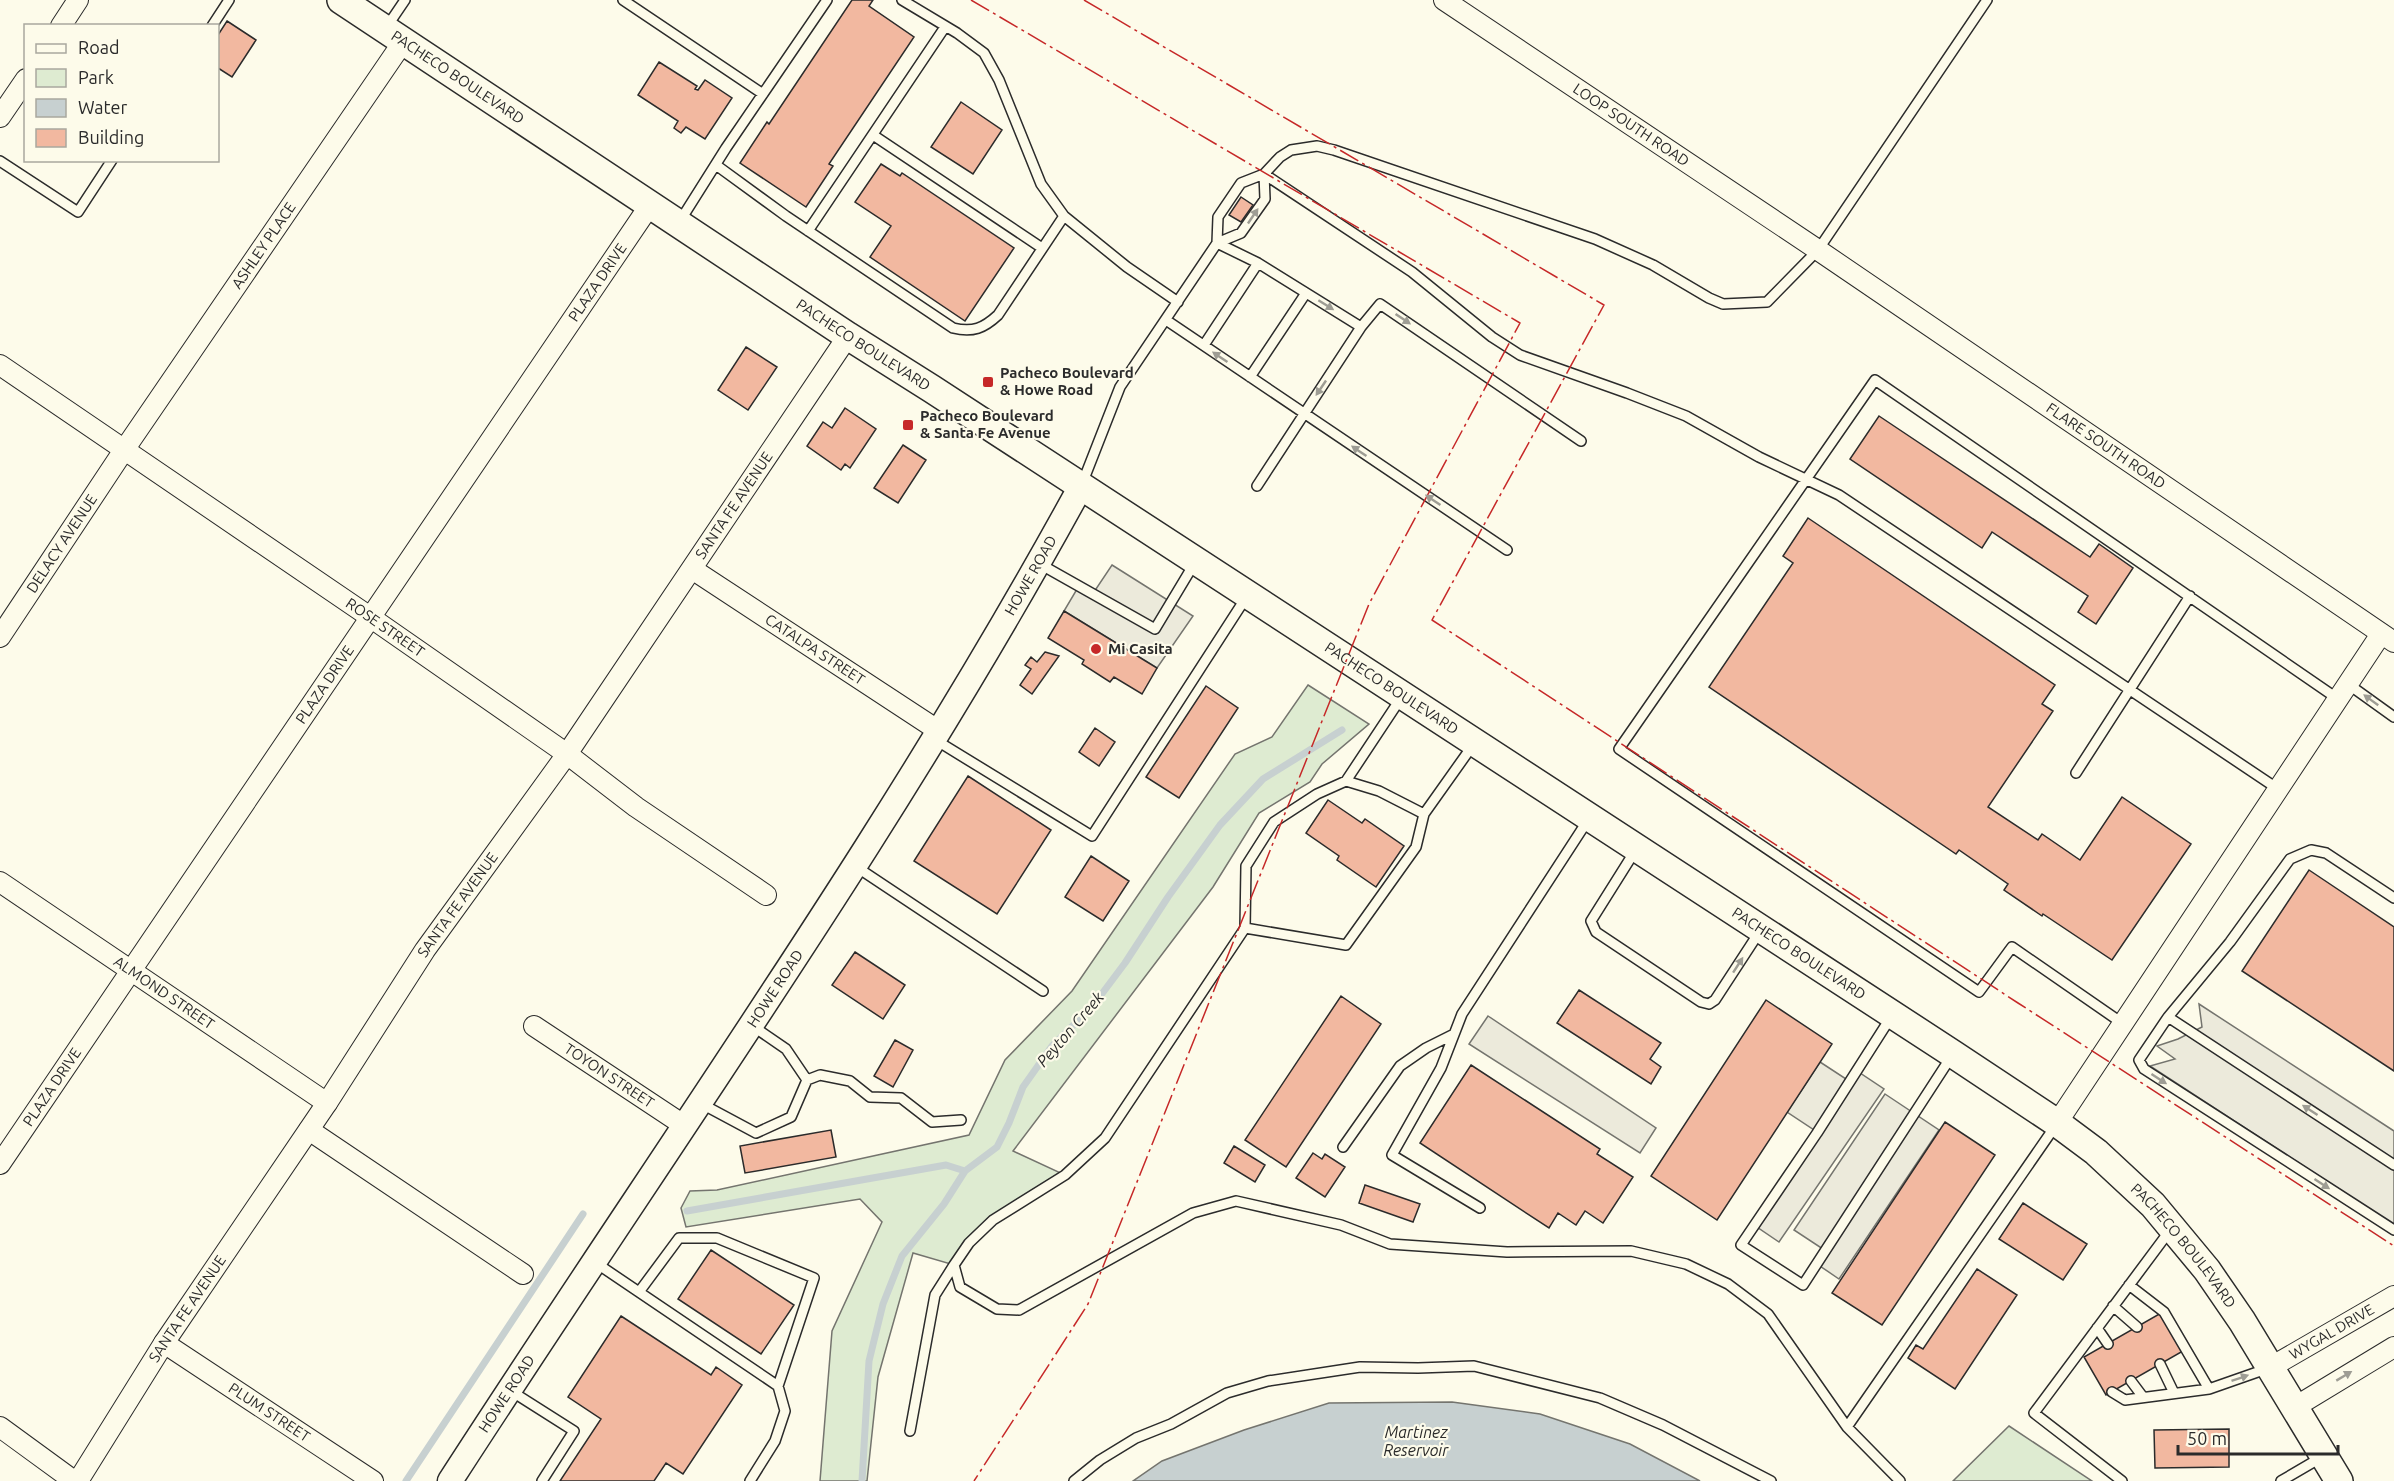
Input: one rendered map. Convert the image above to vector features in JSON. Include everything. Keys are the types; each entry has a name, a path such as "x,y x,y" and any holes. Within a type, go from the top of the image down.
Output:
{"main road":[{"name":"PACHECO BOULEVARD","path":"341,0 848,336 1248,594 2057,1123 2096,1152 2153,1205 2173,1228 2242,1321 2339,1481"}],"street":[{"path":"62,24 78,0"},
{"name":"LOOP SOUTH ROAD","path":"1444,0 1818,250"},
{"name":"ASHLEY PLACE","path":"124,450 394,36"},
{"path":"0,117 24,82"},
{"name":"PLAZA DRIVE","path":"0,1164 650,205"},
{"name":"FLARE SOUTH ROAD","path":"1818,250 2388,638"},
{"name":"SANTA FE AVENUE","path":"76,1481 164,1343 327,1103 425,950 567,754 848,336"},
{"name":"ROSE STREET","path":"0,365 370,617 567,754 636,807 766,895"},
{"name":"DELACY AVENUE","path":"0,637 124,450"},
{"name":"HOWE ROAD","path":"450,1481 855,866 937,735 1081,486"},
{"name":"CATALPA STREET","path":"692,569 937,735"},
{"path":"2057,1123 2343,691 2388,638"},
{"name":"ALMOND STREET","path":"0,882 327,1103"},
{"name":"TOYON STREET","path":"534,1026 685,1126"},
{"path":"309,1130 523,1274"},
{"name":"WYGAL DRIVE","path":"2271,1367 2394,1296"},
{"name":"PLUM STREET","path":"164,1343 373,1481"},
{"path":"2295,1407 2394,1347"},
{"path":"0,1427 76,1481"}],"lane":[{"path":"213,24 229,0"},
{"path":"394,36 405,0"},
{"path":"623,0 763,94"},
{"path":"678,223 827,0"},
{"path":"902,0 972,43 984,53 991,64 1041,184 1064,216 1127,267 1178,302"},
{"path":"1081,486 1120,387 1217,243 1218,217 1241,183 1264,174 1280,157 1291,150 1317,146 1334,150 1594,239 1653,265 1723,304 1767,302 1818,250 1987,0"},
{"path":"808,231 945,27"},
{"path":"873,135 1042,248"},
{"path":"0,161 78,212 111,162"},
{"path":"716,165 808,231 953,328 965,331 978,330 998,315 1064,216"},
{"path":"1217,243 1241,233 1265,199 1264,174"},
{"path":"1264,174 1412,272 1492,337 1520,355 1686,416 1759,457 1839,495 2278,789"},
{"path":"1217,243 1258,263 1361,327"},
{"path":"1204,345 1258,263"},
{"path":"1250,376 1306,293"},
{"path":"1257,486 1361,327 1380,303 1581,441"},
{"path":"1166,320 1507,550"},
{"path":"2122,1023 2012,947 1979,992 1619,749 1875,380 2190,596 2343,691 2394,717"},
{"path":"1038,562 1155,629 1197,561"},
{"path":"937,735 1092,836 1248,594"},
{"path":"2076,773 2190,596"},
{"path":"910,1431 935,1295 954,1265 969,1243 993,1220 1065,1175 1105,1138 1245,928 1246,866 1274,822 1317,794 1346,781 1402,696"},
{"path":"1245,928 1346,945 1416,848 1424,814 1474,743"},
{"path":"1346,781 1379,790 1424,814"},
{"path":"1480,1208 1392,1155 1441,1068 1462,1014 1589,818"},
{"path":"1636,849 1591,921 1592,927 1701,1002 1709,1004 1715,1000 1761,929"},
{"path":"2394,898 2326,854 2311,850 2290,859 2230,942 2168,1017 2139,1060 2144,1069 2394,1230"},
{"path":"855,866 1043,991"},
{"path":"1892,1015 1817,1133 1741,1245 1803,1285 1953,1054"},
{"path":"2168,1017 2394,1165"},
{"path":"751,1025 786,1049 807,1080"},
{"path":"1343,1147 1400,1066 1426,1048 1454,1034"},
{"path":"700,1103 756,1133 791,1117 807,1080 820,1075 850,1081 870,1097 901,1098 932,1122 961,1120"},
{"path":"1847,1427 2057,1123"},
{"path":"954,1265 960,1287 997,1309 1018,1310 1193,1213 1236,1202 1341,1225 1390,1245 1507,1252 1631,1251 1686,1264 1728,1284 1768,1314 1847,1427 1899,1481"},
{"path":"2122,1481 2034,1413 2173,1228"},
{"path":"639,1292 679,1238 717,1238 814,1278 778,1386 785,1411 775,1441 750,1481"},
{"path":"594,1262 778,1386"},
{"path":"2129,1285 2164,1312 2209,1389"},
{"path":"2113,1306 2137,1328"},
{"path":"2097,1328 2108,1344"},
{"path":"2084,1344 2089,1354"},
{"path":"2160,1365 2174,1394"},
{"path":"1074,1481 1100,1460 1136,1438 1171,1424 1227,1393 1268,1381 1360,1367 1474,1366 1600,1398 1663,1425 1771,1481"},
{"path":"2112,1392 2125,1400 2209,1389 2271,1367"},
{"path":"2131,1381 2143,1397"},
{"path":"509,1390 573,1431 542,1481"},
{"path":"2281,1481 2324,1456"}],"green space":[{"path":"1308,685 1369,724 1322,764 1310,782 1259,813 1213,887 1013,1151 1065,1175 993,1220 954,1265 913,1253 878,1377 867,1481 820,1481 832,1331 882,1222 860,1199 686,1227 681,1208 690,1191 717,1190 969,1135 1005,1060 1072,991 1235,754 1272,737"},
{"path":"2009,1426 2092,1481 1953,1481"}],"shaded area":[{"path":"1112,565 1193,616 1157,668 1064,611 1080,584 1094,592"},
{"path":"2199,1004 2394,1131 2394,1225 2150,1066 2175,1059 2157,1046 2202,1027"},
{"path":"1488,1016 1656,1128 1640,1153 1469,1044"},
{"path":"1820,1062 1849,1081 1857,1071 1884,1089 1779,1242 1754,1225 1817,1132 1787,1112"},
{"path":"1885,1094 1939,1130 1839,1279 1817,1264 1826,1251 1794,1230"}],"water":[{"name":"Martinez Reservoir","path":"1452,1402 1540,1414 1630,1444 1700,1481 1133,1481 1162,1461 1244,1430 1329,1403"}],"building":[{"path":"852,0 873,0 869,6 914,37 829,164 833,166 806,207 740,163 767,122 769,124"},
{"path":"227,21 256,40 232,77 219,69 219,33"},
{"path":"659,62 697,86 695,89 698,90 705,80 732,98 705,139 686,127 681,133 674,128 678,121 638,95"},
{"path":"961,102 1002,130 973,174 931,147"},
{"path":"881,164 900,176 902,173 1014,248 965,321 870,257 891,226 855,202"},
{"path":"1241,197 1253,205 1241,222 1229,215"},
{"path":"746,347 777,367 748,410 718,390"},
{"path":"845,408 876,429 850,468 845,464 841,470 807,446 823,422 832,428"},
{"path":"1879,416 2090,557 2099,544 2133,568 2096,624 2078,612 2088,596 1992,532 1982,548 1850,459"},
{"path":"903,445 926,460 898,503 874,488"},
{"path":"1808,518 2055,685 2042,704 2053,711 1988,807 2038,840 2042,834 2080,860 2122,797 2191,844 2112,960 2004,890 2008,884 1959,850 1956,854 1709,687 1793,563 1783,556"},
{"name":"Mi Casita","path":"1064,611 1157,668 1142,694 1114,677 1110,682 1082,664 1084,660 1048,638"},
{"path":"1045,652 1059,656 1032,694 1020,685 1031,669 1025,665 1031,657 1037,662"},
{"path":"1206,686 1238,708 1179,798 1146,777"},
{"path":"1095,728 1115,742 1099,766 1079,752"},
{"path":"968,776 1051,830 997,914 914,861"},
{"path":"1328,800 1362,823 1365,819 1404,846 1376,887 1337,860 1339,856 1306,833"},
{"path":"1091,856 1129,881 1103,921 1065,897"},
{"path":"2309,870 2394,927 2394,1071 2242,971"},
{"path":"855,952 905,985 883,1019 832,985"},
{"path":"1579,990 1661,1043 1650,1059 1661,1067 1651,1084 1557,1023"},
{"path":"1341,996 1381,1024 1286,1167 1245,1140"},
{"path":"1766,1000 1832,1044 1717,1220 1651,1176"},
{"path":"895,1040 913,1050 893,1087 874,1076"},
{"path":"1471,1065 1600,1149 1597,1154 1633,1177 1603,1223 1585,1211 1576,1225 1558,1213 1549,1228 1420,1143"},
{"path":"1945,1122 1995,1155 1882,1325 1832,1293"},
{"path":"831,1130 836,1157 745,1173 740,1146"},
{"path":"1234,1146 1265,1165 1255,1182 1224,1163"},
{"path":"1313,1153 1322,1159 1325,1154 1345,1167 1325,1197 1296,1178"},
{"path":"1365,1185 1420,1204 1413,1222 1359,1203"},
{"path":"2023,1203 2087,1244 2063,1280 1999,1239"},
{"path":"711,1250 794,1305 761,1354 678,1299"},
{"path":"1977,1269 2017,1295 1955,1389 1908,1358 1916,1345 1923,1349"},
{"path":"2161,1313 2183,1351 2106,1395 2084,1357"},
{"path":"621,1316 711,1375 716,1367 742,1385 683,1474 666,1463 654,1481 560,1481 601,1419 568,1397"},
{"path":"2229,1429 2229,1467 2155,1468 2154,1430"}],"waterway":[{"name":"Peyton Creek","path":"862,1481 869,1361 883,1304 902,1256 944,1204 965,1171 997,1147 1023,1087 1052,1046 1092,1007 1220,825 1263,779 1342,730"},
{"path":"687,1211 946,1165 965,1171"},
{"path":"406,1481 583,1214"}],"power":[{"path":"971,0 1520,323 1369,604 1088,1304 974,1481"},
{"path":"1084,0 1604,305 1432,620 2394,1246"}],"place":[{"name":"Pacheco Boulevard & Howe Road","path":"988,382"},
{"name":"Pacheco Boulevard & Santa Fe Avenue","path":"908,425"},
{"name":"Mi Casita","path":"1096,649"}]}
